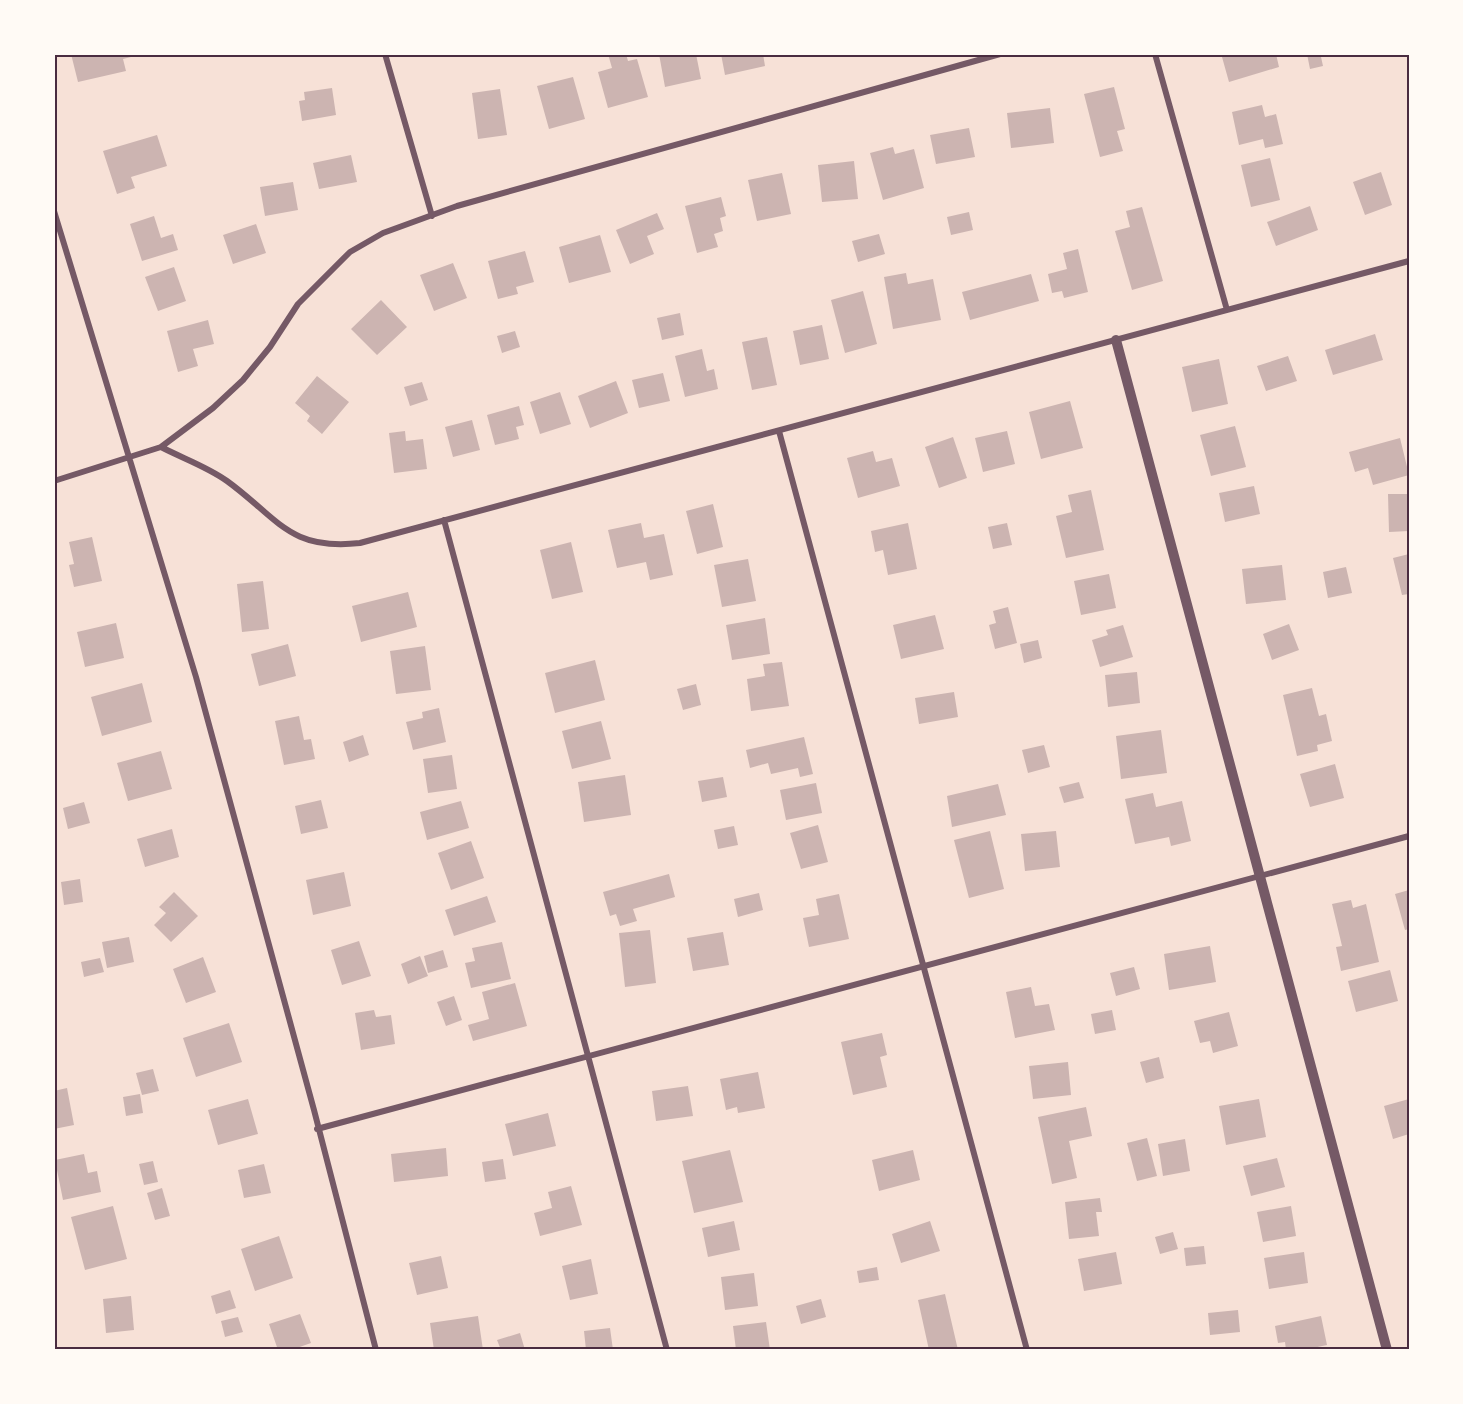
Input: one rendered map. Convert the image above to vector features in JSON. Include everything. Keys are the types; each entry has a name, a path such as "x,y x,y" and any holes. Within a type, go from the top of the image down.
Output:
{"street":[{"path":"386,54 432,216"},
{"path":"54,481 161,447 213,408 243,380 270,347 298,304 333,267 350,252 383,233 458,206 999,54"},
{"path":"1155,54 1227,310"},
{"path":"54,211 196,678 376,1350"},
{"path":"161,447 226,480 284,531 317,544 336,546 360,543 1409,261"},
{"path":"1116,340 1387,1350"},
{"path":"779,431 1027,1350"},
{"path":"444,520 667,1350"},
{"path":"317,1129 1409,836"}],"building":[{"path":"71,54 134,54 135,56 123,59 126,71 78,82"},
{"path":"608,54 626,54 628,61 637,59 648,97 608,108 598,72 612,68"},
{"path":"659,54 696,54 701,79 665,87"},
{"path":"721,54 763,54 765,66 725,75"},
{"path":"1233,54 1276,54 1279,67 1229,82 1222,57"},
{"path":"1307,54 1330,55 1321,57 1323,66 1310,69"},
{"path":"573,77 585,119 549,129 537,86"},
{"path":"1114,87 1125,129 1117,131 1123,151 1100,157 1084,94"},
{"path":"332,88 336,115 302,121 299,101 305,100 304,92"},
{"path":"500,89 507,135 478,139 472,93"},
{"path":"1262,105 1265,117 1276,114 1283,144 1265,148 1263,139 1239,145 1232,112"},
{"path":"1050,108 1054,143 1011,148 1007,113"},
{"path":"969,128 975,157 936,164 930,135"},
{"path":"157,135 167,166 131,177 135,188 117,194 103,151"},
{"path":"893,147 895,154 914,149 924,188 883,200 870,153"},
{"path":"351,155 357,182 319,189 313,163"},
{"path":"1270,158 1280,200 1251,207 1241,165"},
{"path":"854,161 858,199 822,202 818,165"},
{"path":"1381,172 1392,205 1365,215 1353,182"},
{"path":"782,173 791,214 757,221 748,180"},
{"path":"293,182 298,210 265,216 260,187"},
{"path":"721,197 726,216 720,218 723,231 714,234 718,247 697,253 685,206"},
{"path":"1310,206 1318,230 1276,246 1267,222"},
{"path":"1142,207 1163,281 1132,290 1115,231 1130,227 1126,211"},
{"path":"969,212 973,230 951,235 947,217"},
{"path":"657,213 664,229 647,236 654,254 630,264 616,230"},
{"path":"154,216 161,238 173,234 178,250 142,261 130,224"},
{"path":"256,224 266,253 233,264 223,235"},
{"path":"879,234 885,254 858,262 852,241"},
{"path":"600,235 611,272 569,283 559,247"},
{"path":"1078,249 1088,292 1064,298 1062,291 1052,293 1048,274 1067,269 1063,253"},
{"path":"525,251 534,282 516,287 518,294 498,299 488,261"},
{"path":"453,263 467,298 434,311 420,275"},
{"path":"174,267 186,301 158,311 145,277"},
{"path":"906,273 908,284 933,279 941,320 893,329 884,277"},
{"path":"1031,274 1039,301 970,320 962,292"},
{"path":"863,291 877,344 845,353 831,300"},
{"path":"381,300 407,327 377,355 351,329"},
{"path":"680,313 684,335 662,340 657,318"},
{"path":"208,320 214,344 193,349 198,366 178,372 167,331"},
{"path":"822,325 829,359 800,365 793,331"},
{"path":"515,331 520,347 502,353 497,336"},
{"path":"1375,334 1383,360 1333,375 1325,350"},
{"path":"767,337 777,385 752,390 742,342"},
{"path":"702,349 707,371 714,369 718,389 685,397 675,356"},
{"path":"1288,356 1297,381 1266,391 1257,366"},
{"path":"1219,359 1228,404 1192,412 1182,367"},
{"path":"663,373 670,401 639,408 632,380"},
{"path":"317,376 349,402 322,434 307,421 310,416 295,403"},
{"path":"616,381 628,413 590,428 578,396"},
{"path":"422,382 428,400 410,406 404,387"},
{"path":"560,392 571,424 540,434 530,402"},
{"path":"1070,401 1083,448 1041,459 1029,412"},
{"path":"519,406 524,425 516,427 519,439 495,445 487,415"},
{"path":"472,420 480,450 453,457 445,427"},
{"path":"1235,426 1246,467 1211,476 1200,435"},
{"path":"405,431 406,441 423,439 427,469 394,473 389,433"},
{"path":"1007,431 1015,464 983,472 975,438"},
{"path":"953,437 967,478 939,488 925,447"},
{"path":"1400,438 1409,475 1373,485 1368,468 1355,472 1349,452"},
{"path":"873,451 876,462 892,458 900,486 858,498 847,458"},
{"path":"1254,486 1260,514 1225,522 1219,493"},
{"path":"1091,490 1104,550 1066,558 1056,516 1072,512 1068,495"},
{"path":"1388,494 1409,494 1409,531 1389,532"},
{"path":"713,504 723,547 697,554 686,511"},
{"path":"641,523 644,538 664,534 673,575 650,580 646,562 617,568 608,530"},
{"path":"908,523 917,569 888,575 883,550 875,552 871,531"},
{"path":"1007,523 1012,545 993,549 988,527"},
{"path":"92,537 102,581 74,587 69,565 74,564 69,542"},
{"path":"571,542 583,592 552,599 540,550"},
{"path":"1409,554 1409,594 1402,595 1393,558"},
{"path":"748,559 756,601 722,607 714,565"},
{"path":"1282,565 1286,600 1246,604 1242,569"},
{"path":"1346,567 1352,593 1328,598 1323,572"},
{"path":"1109,574 1116,608 1081,615 1074,581"},
{"path":"263,581 269,629 242,632 237,584"},
{"path":"408,592 417,627 361,642 352,606"},
{"path":"1008,607 1017,643 995,649 989,625 996,623 993,611"},
{"path":"935,615 944,649 901,659 893,625"},
{"path":"765,618 770,654 732,660 726,625"},
{"path":"116,623 124,658 85,667 77,632"},
{"path":"1289,624 1299,650 1272,660 1263,634"},
{"path":"1123,625 1133,657 1100,667 1092,640 1108,635 1106,630"},
{"path":"1038,640 1042,658 1024,663 1020,644"},
{"path":"288,644 296,676 259,686 251,654"},
{"path":"425,646 431,690 396,694 390,651"},
{"path":"595,660 605,700 555,713 545,673"},
{"path":"782,662 789,706 751,711 747,679 765,676 763,664"},
{"path":"1137,672 1140,703 1108,707 1105,675"},
{"path":"142,683 152,722 102,736 91,697"},
{"path":"696,684 701,705 683,710 677,689"},
{"path":"1312,688 1319,716 1326,714 1332,741 1317,745 1318,751 1297,756 1283,695"},
{"path":"954,692 958,717 919,724 915,698"},
{"path":"439,708 446,742 413,750 406,722 423,718 422,712"},
{"path":"299,716 304,740 311,739 315,759 284,765 275,721"},
{"path":"601,721 611,759 572,769 562,731"},
{"path":"1161,730 1167,773 1121,779 1116,736"},
{"path":"363,735 369,755 349,762 343,742"},
{"path":"804,737 813,774 800,777 798,768 771,774 768,763 750,768 746,750"},
{"path":"1044,745 1050,767 1028,773 1022,750"},
{"path":"161,751 172,789 128,801 117,763"},
{"path":"452,755 457,789 428,793 423,759"},
{"path":"1335,764 1344,798 1310,807 1300,774"},
{"path":"625,775 631,815 584,822 578,782"},
{"path":"723,777 727,797 702,802 698,781"},
{"path":"1079,782 1084,798 1064,803 1059,787"},
{"path":"816,783 822,813 786,820 780,790"},
{"path":"998,784 1006,815 952,827 947,796"},
{"path":"1153,793 1156,807 1182,801 1191,841 1171,846 1169,837 1135,844 1125,799"},
{"path":"321,800 328,828 301,834 295,806"},
{"path":"461,801 469,828 427,840 420,812"},
{"path":"84,802 90,823 68,829 63,808"},
{"path":"818,825 828,862 801,869 790,833"},
{"path":"734,826 738,845 718,849 714,830"},
{"path":"172,829 179,857 145,867 137,839"},
{"path":"990,831 1004,889 969,898 954,840"},
{"path":"1056,831 1060,867 1025,871 1021,834"},
{"path":"471,841 484,878 451,890 438,853"},
{"path":"344,872 351,906 313,915 306,880"},
{"path":"669,874 675,897 633,909 637,921 620,926 616,914 610,916 603,892"},
{"path":"80,879 83,902 64,905 61,882"},
{"path":"1409,890 1409,929 1405,930 1395,894"},
{"path":"174,892 198,916 171,942 154,925 166,913 159,907"},
{"path":"759,893 763,910 738,917 734,899"},
{"path":"839,894 849,939 809,947 803,918 819,915 816,899"},
{"path":"487,896 496,922 454,936 445,910"},
{"path":"1351,900 1353,908 1366,904 1379,962 1341,971 1336,947 1342,946 1332,904"},
{"path":"650,930 656,983 625,987 619,933"},
{"path":"723,932 729,965 693,971 687,938"},
{"path":"129,937 134,962 107,968 102,942"},
{"path":"359,941 371,976 342,985 331,950"},
{"path":"502,942 511,979 471,988 465,963 475,961 472,948"},
{"path":"1210,946 1216,982 1169,990 1164,954"},
{"path":"443,950 448,967 428,973 424,956"},
{"path":"420,956 428,976 408,984 401,964"},
{"path":"203,957 216,992 186,1003 173,969"},
{"path":"100,958 104,972 84,977 81,962"},
{"path":"1134,967 1140,989 1116,996 1110,973"},
{"path":"1390,970 1398,1001 1356,1012 1348,981"},
{"path":"515,983 527,1026 473,1041 468,1025 489,1019 482,992"},
{"path":"1031,987 1035,1006 1049,1004 1055,1030 1015,1038 1006,992"},
{"path":"454,996 462,1020 446,1026 437,1002"},
{"path":"374,1010 376,1017 391,1015 395,1044 361,1050 355,1013"},
{"path":"1112,1010 1116,1030 1095,1034 1091,1014"},
{"path":"1229,1012 1238,1046 1213,1053 1210,1041 1200,1043 1194,1021"},
{"path":"229,1023 242,1062 196,1077 183,1038"},
{"path":"882,1033 887,1055 880,1057 887,1087 853,1095 841,1042"},
{"path":"1159,1057 1164,1078 1146,1083 1140,1062"},
{"path":"1068,1062 1071,1095 1033,1099 1029,1066"},
{"path":"153,1069 159,1091 142,1095 136,1073"},
{"path":"758,1072 765,1108 738,1113 737,1107 726,1110 720,1079"},
{"path":"688,1086 693,1116 656,1121 652,1091"},
{"path":"67,1088 74,1125 54,1129 54,1091"},
{"path":"140,1094 143,1113 126,1116 123,1097"},
{"path":"248,1099 258,1134 218,1145 208,1110"},
{"path":"1259,1099 1266,1137 1226,1145 1219,1106"},
{"path":"1409,1099 1409,1134 1393,1139 1384,1106"},
{"path":"1086,1107 1092,1136 1069,1141 1077,1178 1052,1184 1038,1117"},
{"path":"548,1113 556,1146 513,1156 505,1124"},
{"path":"1147,1138 1157,1176 1137,1181 1127,1143"},
{"path":"1185,1139 1190,1171 1163,1176 1158,1144"},
{"path":"446,1148 448,1176 394,1182 391,1154"},
{"path":"730,1150 743,1202 694,1213 682,1161"},
{"path":"913,1150 920,1180 879,1191 872,1160"},
{"path":"84,1154 88,1173 97,1171 101,1192 63,1200 55,1160"},
{"path":"1277,1158 1285,1187 1251,1196 1243,1166"},
{"path":"503,1159 506,1179 485,1182 482,1162"},
{"path":"153,1161 158,1182 144,1185 139,1164"},
{"path":"264,1164 271,1193 244,1198 238,1170"},
{"path":"571,1186 582,1225 540,1236 534,1213 552,1208 548,1192"},
{"path":"162,1188 170,1216 155,1220 147,1193"},
{"path":"1100,1198 1102,1212 1096,1212 1099,1236 1069,1239 1065,1202"},
{"path":"113,1206 127,1259 85,1270 71,1217"},
{"path":"1291,1206 1296,1236 1263,1242 1257,1212"},
{"path":"734,1221 740,1250 708,1257 702,1228"},
{"path":"930,1221 940,1251 901,1263 892,1234"},
{"path":"1173,1232 1178,1249 1160,1254 1155,1237"},
{"path":"279,1236 293,1278 255,1291 241,1249"},
{"path":"1204,1246 1206,1264 1186,1266 1184,1248"},
{"path":"1116,1252 1122,1284 1084,1291 1078,1259"},
{"path":"1304,1252 1308,1283 1269,1289 1264,1258"},
{"path":"441,1256 448,1288 417,1295 409,1263"},
{"path":"591,1259 598,1294 570,1300 562,1266"},
{"path":"877,1267 879,1280 859,1283 857,1271"},
{"path":"754,1273 758,1306 725,1310 721,1277"},
{"path":"230,1290 236,1308 216,1314 211,1296"},
{"path":"945,1294 958,1350 929,1350 918,1300"},
{"path":"131,1296 134,1330 106,1333 103,1299"},
{"path":"821,1299 826,1317 801,1324 796,1306"},
{"path":"1238,1310 1240,1332 1210,1335 1208,1313"},
{"path":"300,1314 311,1343 291,1350 278,1350 269,1324"},
{"path":"478,1316 483,1350 434,1350 430,1323"},
{"path":"1321,1316 1327,1345 1303,1350 1286,1350 1285,1342 1278,1343 1275,1326"},
{"path":"238,1317 243,1332 225,1337 221,1321"},
{"path":"766,1322 770,1350 736,1350 733,1326"},
{"path":"610,1328 613,1350 586,1350 584,1331"},
{"path":"520,1333 525,1350 501,1350 497,1340"}]}
